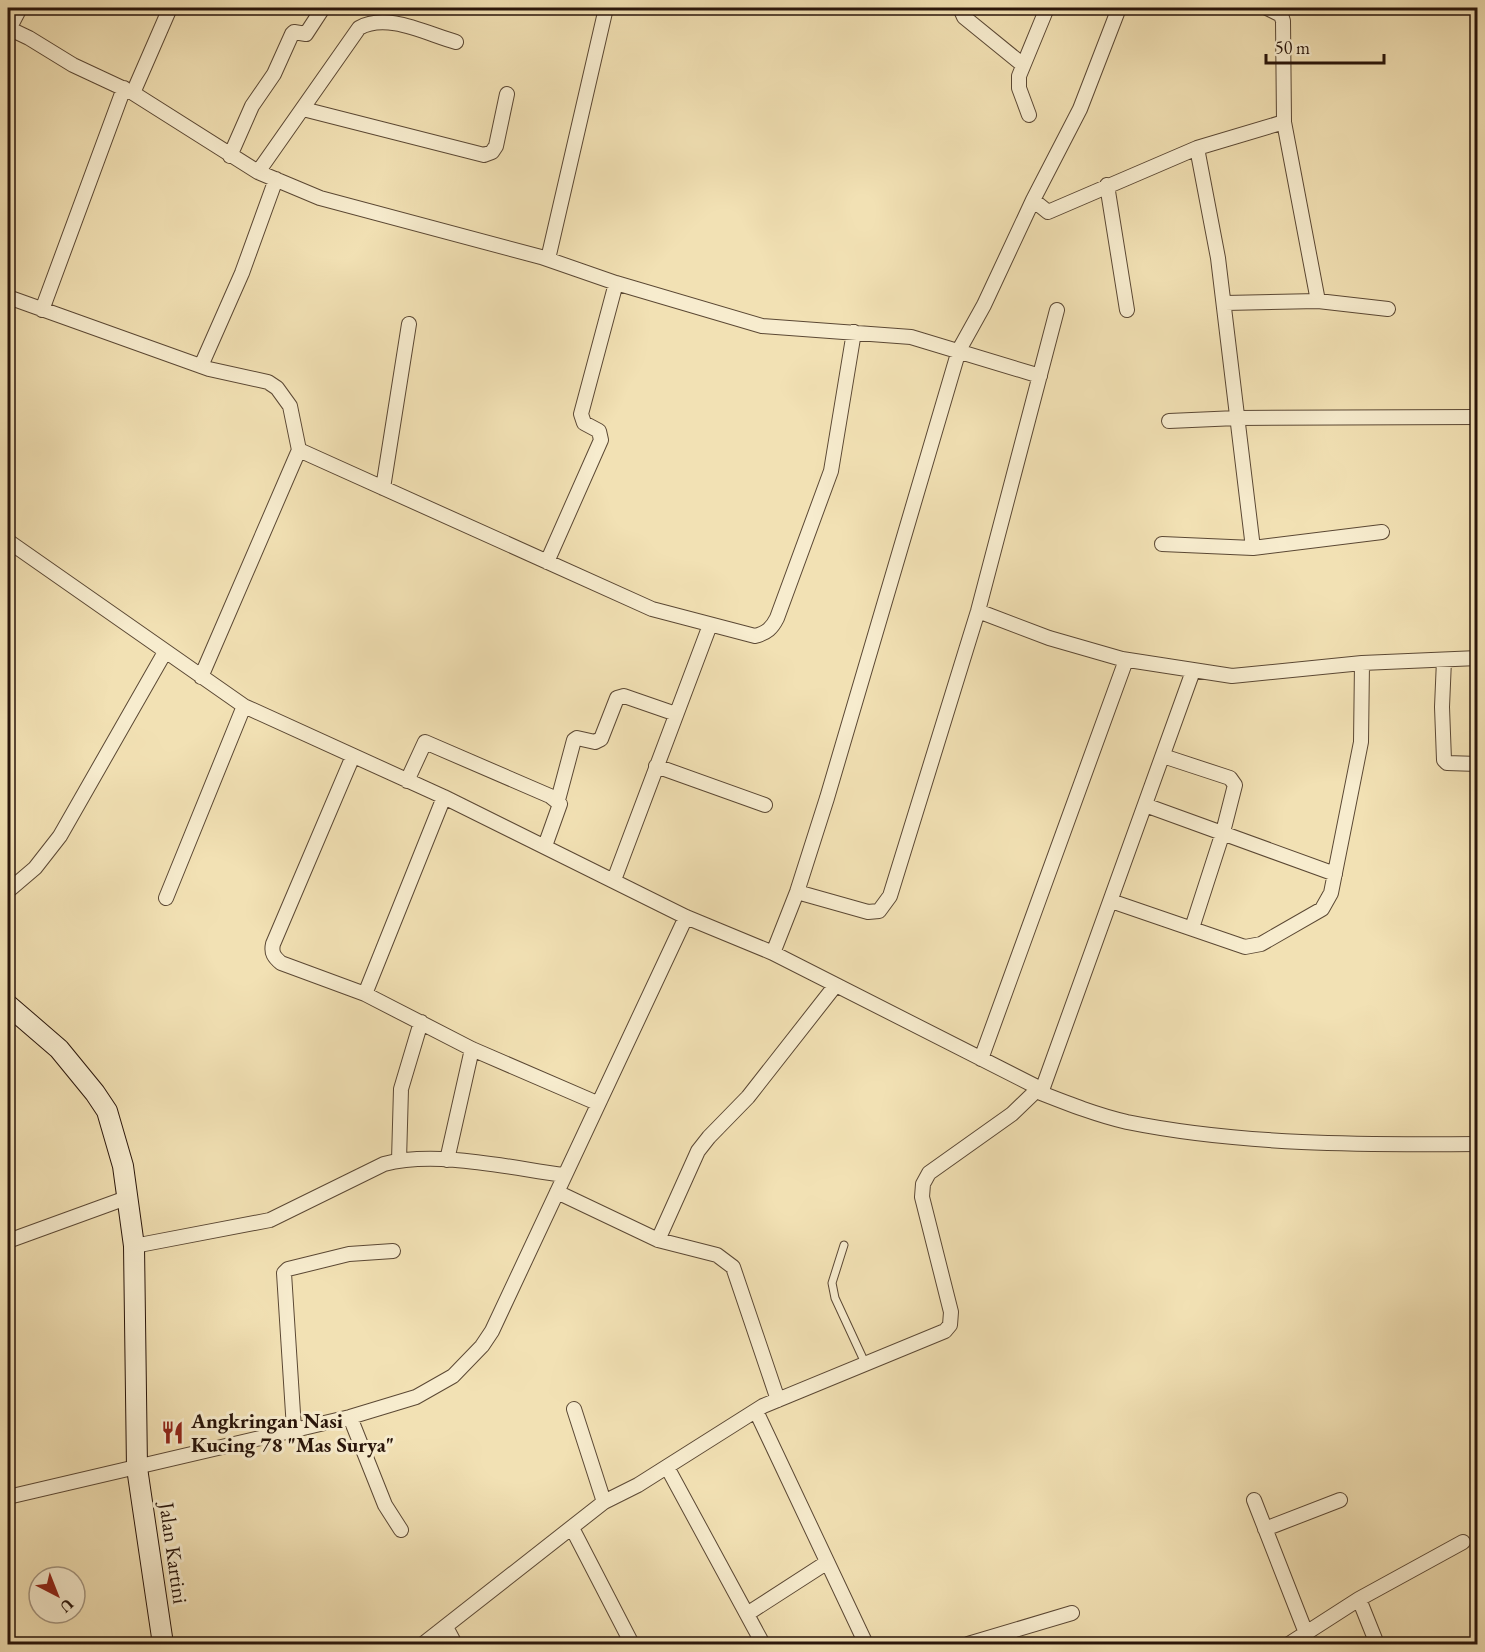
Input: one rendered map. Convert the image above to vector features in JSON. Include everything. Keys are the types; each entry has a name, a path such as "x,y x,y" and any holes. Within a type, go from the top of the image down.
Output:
{"street":[{"path":"20,8 8,28 74,65 128,90 258,172 320,198 548,259 616,283 762,326 911,337 1040,376"},
{"path":"42,310 128,90 170,8"},
{"path":"230,156 252,106 274,74 292,34 294,32 306,34 323,8"},
{"path":"548,259 606,8"},
{"path":"960,8 964,17 1023,66"},
{"path":"1029,116 1019,88 1019,76 1047,8"},
{"path":"773,953 797,892 959,350 1014,246 1033,200 1080,109 1119,8"},
{"path":"1269,8 1281,15 1283,21 1284,122 1318,301"},
{"path":"258,172 359,28 366,24 384,21 456,42"},
{"path":"303,109 484,155 492,152 496,146 507,94"},
{"path":"1033,200 1048,212 1197,148 1284,122"},
{"path":"1197,148 1225,303 1253,548"},
{"path":"201,366 242,273 276,179"},
{"path":"1107,185 1127,310"},
{"path":"548,562 601,440 599,431 584,423 581,414 616,283"},
{"path":"8,297 201,366 267,382 277,388 290,406 299,450 201,677"},
{"path":"1225,303 1318,301 1388,309"},
{"path":"797,892 868,912 879,911 885,905 978,611 1057,310"},
{"path":"382,488 409,324"},
{"path":"299,450 652,609 755,636 764,634 777,618 831,471 854,332"},
{"path":"1168,421 1237,418 1478,417"},
{"path":"1162,544 1253,548 1382,532"},
{"path":"8,541 244,706 444,797 686,917 773,953 1040,1091 1087,1111 1128,1122 1330,1143 1478,1144"},
{"path":"978,611 1049,638 1126,660 1193,672 1232,676 1362,663 1478,658"},
{"path":"614,880 710,625"},
{"path":"8,891 35,868 60,836 165,652"},
{"path":"981,1059 1126,660"},
{"path":"1444,660 1442,707 1444,760 1447,763 1478,764"},
{"path":"1111,901 1245,946 1261,944 1322,909 1328,901 1335,874 1361,742 1362,663"},
{"path":"423,1644 604,1502 668,1467 756,1411 941,1334 950,1325 951,1312 922,1197 923,1184 929,1173 941,1162 1012,1114 1040,1091 1193,672"},
{"path":"545,846 559,808 558,800 574,740 577,738 595,742 601,739 617,698 624,696 676,714"},
{"path":"166,898 244,706"},
{"path":"407,781 425,742 558,800"},
{"path":"353,756 272,951 281,963 365,994 472,1049 597,1103"},
{"path":"1163,756 1234,780 1234,789 1223,832 1192,928"},
{"path":"657,766 765,805"},
{"path":"365,994 444,797"},
{"path":"1145,805 1335,874"},
{"path":"8,1497 350,1416 416,1397 453,1377 476,1353 492,1331 686,917"},
{"path":"658,1240 698,1151 748,1096 835,986"},
{"name":"Jalan Kartini","path":"8,1005 59,1049 107,1111 129,1197 134,1246 137,1468 163,1644"},
{"path":"399,1160 401,1089 421,1022"},
{"path":"447,1160 472,1049"},
{"path":"134,1246 270,1220 384,1164 399,1160 447,1160 564,1175"},
{"path":"557,1192 658,1240 717,1255 733,1267 778,1400"},
{"path":"8,1241 129,1197"},
{"path":"294,1429 284,1273 288,1269 349,1254 393,1251"},
{"path":"574,1409 604,1502"},
{"path":"756,1411 866,1644"},
{"path":"350,1416 385,1505 400,1530"},
{"path":"668,1467 763,1644"},
{"path":"1254,1500 1306,1633"},
{"path":"1265,1529 1340,1500"},
{"path":"572,1528 632,1644"},
{"path":"1289,1644 1359,1599 1463,1542"},
{"path":"747,1614 826,1563"},
{"path":"1359,1599 1377,1644"},
{"path":"968,1644 1072,1613"},
{"path":"446,1627 455,1644"}],"lane":[{"path":"844,1245 832,1283 835,1298 866,1365"}],"place":[{"name":"Angkringan Nasi Kucing 78 \"Mas Surya\"","path":"173,1432"}]}
